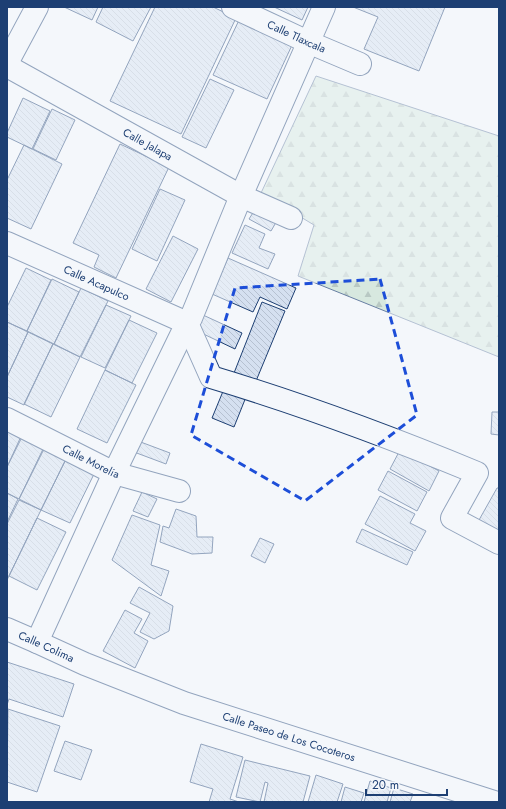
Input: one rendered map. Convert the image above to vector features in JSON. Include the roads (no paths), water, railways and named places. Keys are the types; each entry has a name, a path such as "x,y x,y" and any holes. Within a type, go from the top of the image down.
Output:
{"street":[{"path":"7,63 37,7"},
{"name":"Calle Tlaxcala","path":"233,7 308,42 360,64"},
{"path":"38,642 114,473 187,323 191,318 241,196 324,7"},
{"name":"Calle Jalapa","path":"7,66 241,196 291,218"},
{"name":"Calle Acapulco","path":"7,243 187,323"},
{"path":"187,323 211,377 245,387 411,445 477,473 452,518 499,544"},
{"name":"Calle Morelia","path":"7,419 114,473 179,491"},
{"name":"Calle Colima","path":"7,629 85,664"},
{"name":"Calle Paseo de Los Cocoteros","path":"85,664 184,703 494,802"}]}
